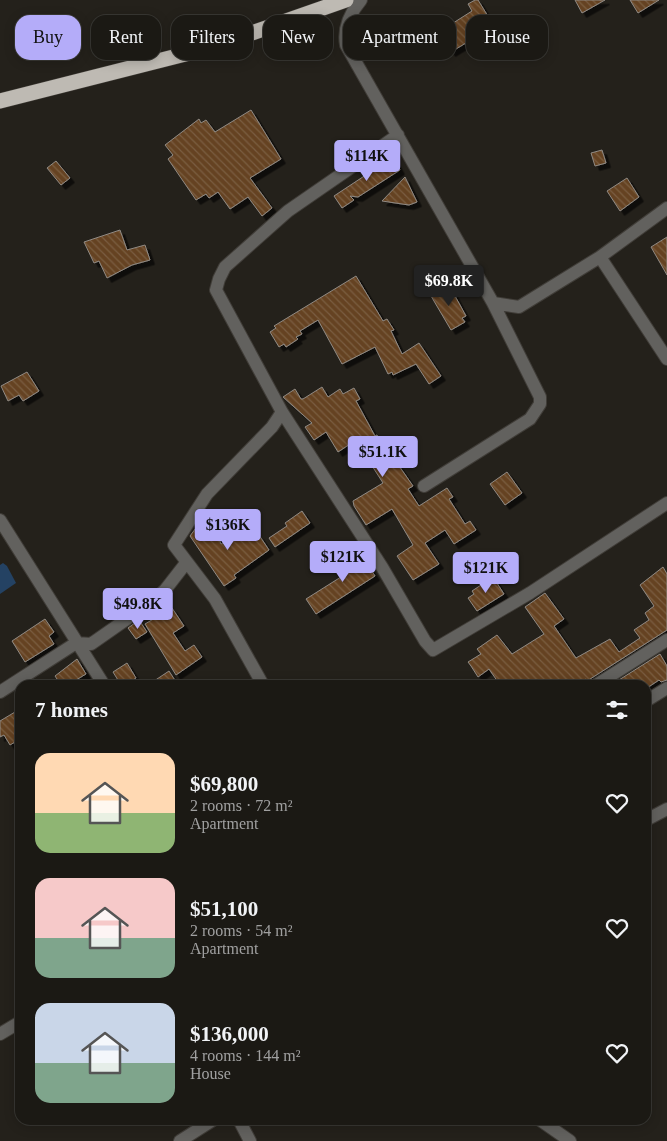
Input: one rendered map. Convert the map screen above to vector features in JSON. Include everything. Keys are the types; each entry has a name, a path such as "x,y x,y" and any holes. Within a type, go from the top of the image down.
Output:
{"highway":[{"path":"0,100 209,48 346,0"}],"street":[{"path":"361,0 352,10 348,22 346,45 493,303 533,379 540,397 540,404 530,419 424,486"},
{"path":"398,135 288,211 240,252 226,267 219,279 216,290 220,301 282,412 433,650 530,594 667,502"},
{"path":"493,303 519,307 600,257 667,208"},
{"path":"600,257 667,359"},
{"path":"260,680 215,600 174,545 188,520 207,494 272,427 282,412"},
{"path":"0,520 101,680"},
{"path":"18,680 76,642 91,644 154,600 165,590 186,563"},
{"path":"604,680 667,640"},
{"path":"0,692 15,682"},
{"path":"651,698 667,688"},
{"path":"651,817 667,809"},
{"path":"0,1034 15,1025"},
{"path":"180,1141 205,1125"},
{"path":"242,1125 250,1141"},
{"path":"547,1125 570,1141"}],"water":[{"path":"3,563 7,566 16,583 0,594 0,565"}],"building":[{"path":"478,0 487,15 466,15 466,43 456,49 456,21 472,11 468,4"},
{"path":"575,0 605,0 582,13"},
{"path":"630,0 659,0 638,13"},
{"path":"251,110 281,159 250,178 272,208 262,216 248,197 230,209 218,192 209,198 206,194 196,200 168,159 173,155 165,145 199,119 201,123 206,120 215,132"},
{"path":"602,150 606,163 595,166 591,153"},
{"path":"393,157 400,170 358,197 350,196 354,200 342,208 334,196"},
{"path":"56,161 70,178 61,185 47,168"},
{"path":"405,177 417,202 409,205 382,201"},
{"path":"627,178 639,197 620,211 607,191"},
{"path":"120,230 127,250 145,245 150,260 132,265 107,278 99,261 94,263 84,242"},
{"path":"667,237 667,275 651,247"},
{"path":"356,276 383,321 387,319 394,330 391,331 402,354 419,343 441,376 429,384 416,364 393,375 392,372 388,374 375,347 342,364 318,320 300,331 302,334 296,337 298,339 286,347 284,344 279,347 270,332 276,328 274,326"},
{"path":"449,285 466,316 462,318 465,322 451,330 431,296"},
{"path":"27,372 39,391 23,401 19,395 8,401 1,386"},
{"path":"322,387 328,397 340,389 343,394 354,388 360,399 356,401 375,436 377,435 386,451 388,450 413,486 408,489 419,506 447,488 453,497 449,499 465,524 470,521 476,530 454,544 445,530 425,543 439,564 413,580 397,556 413,545 392,509 366,525 354,506 353,501 383,483 367,458 364,460 353,442 338,452 326,432 314,440 305,427 312,423 283,397 295,389 301,399 303,399"},
{"path":"507,472 522,493 505,505 490,484"},
{"path":"302,511 310,523 275,547 269,538 287,526 285,523"},
{"path":"204,517 210,526 214,525 221,544 249,529 256,537 259,535 269,550 234,575 236,578 224,586 190,536"},
{"path":"358,549 375,576 316,614 306,599 352,570 344,558"},
{"path":"663,567 667,574 667,630 589,680 497,680 489,669 478,677 468,662 481,654 477,649 497,635 512,654 544,634 525,607 545,593 564,619 554,626 576,658 610,639 619,652 640,638 634,630 649,620 645,613 654,606 640,585"},
{"path":"493,577 504,594 477,611 468,598 474,594 472,591"},
{"path":"172,608 184,626 173,633 185,651 194,645 202,657 176,675 145,624"},
{"path":"45,619 54,632 49,636 54,644 25,662 12,641"},
{"path":"139,620 147,632 136,639 128,628"},
{"path":"660,654 667,666 667,680 661,682 659,680 651,685 651,680 619,680"},
{"path":"77,659 86,674 76,680 58,680 55,676"},
{"path":"127,663 136,678 133,680 118,680 113,672"},
{"path":"169,671 175,680 156,680"},
{"path":"15,712 15,742 10,745 4,735 0,737 0,721"}]}
